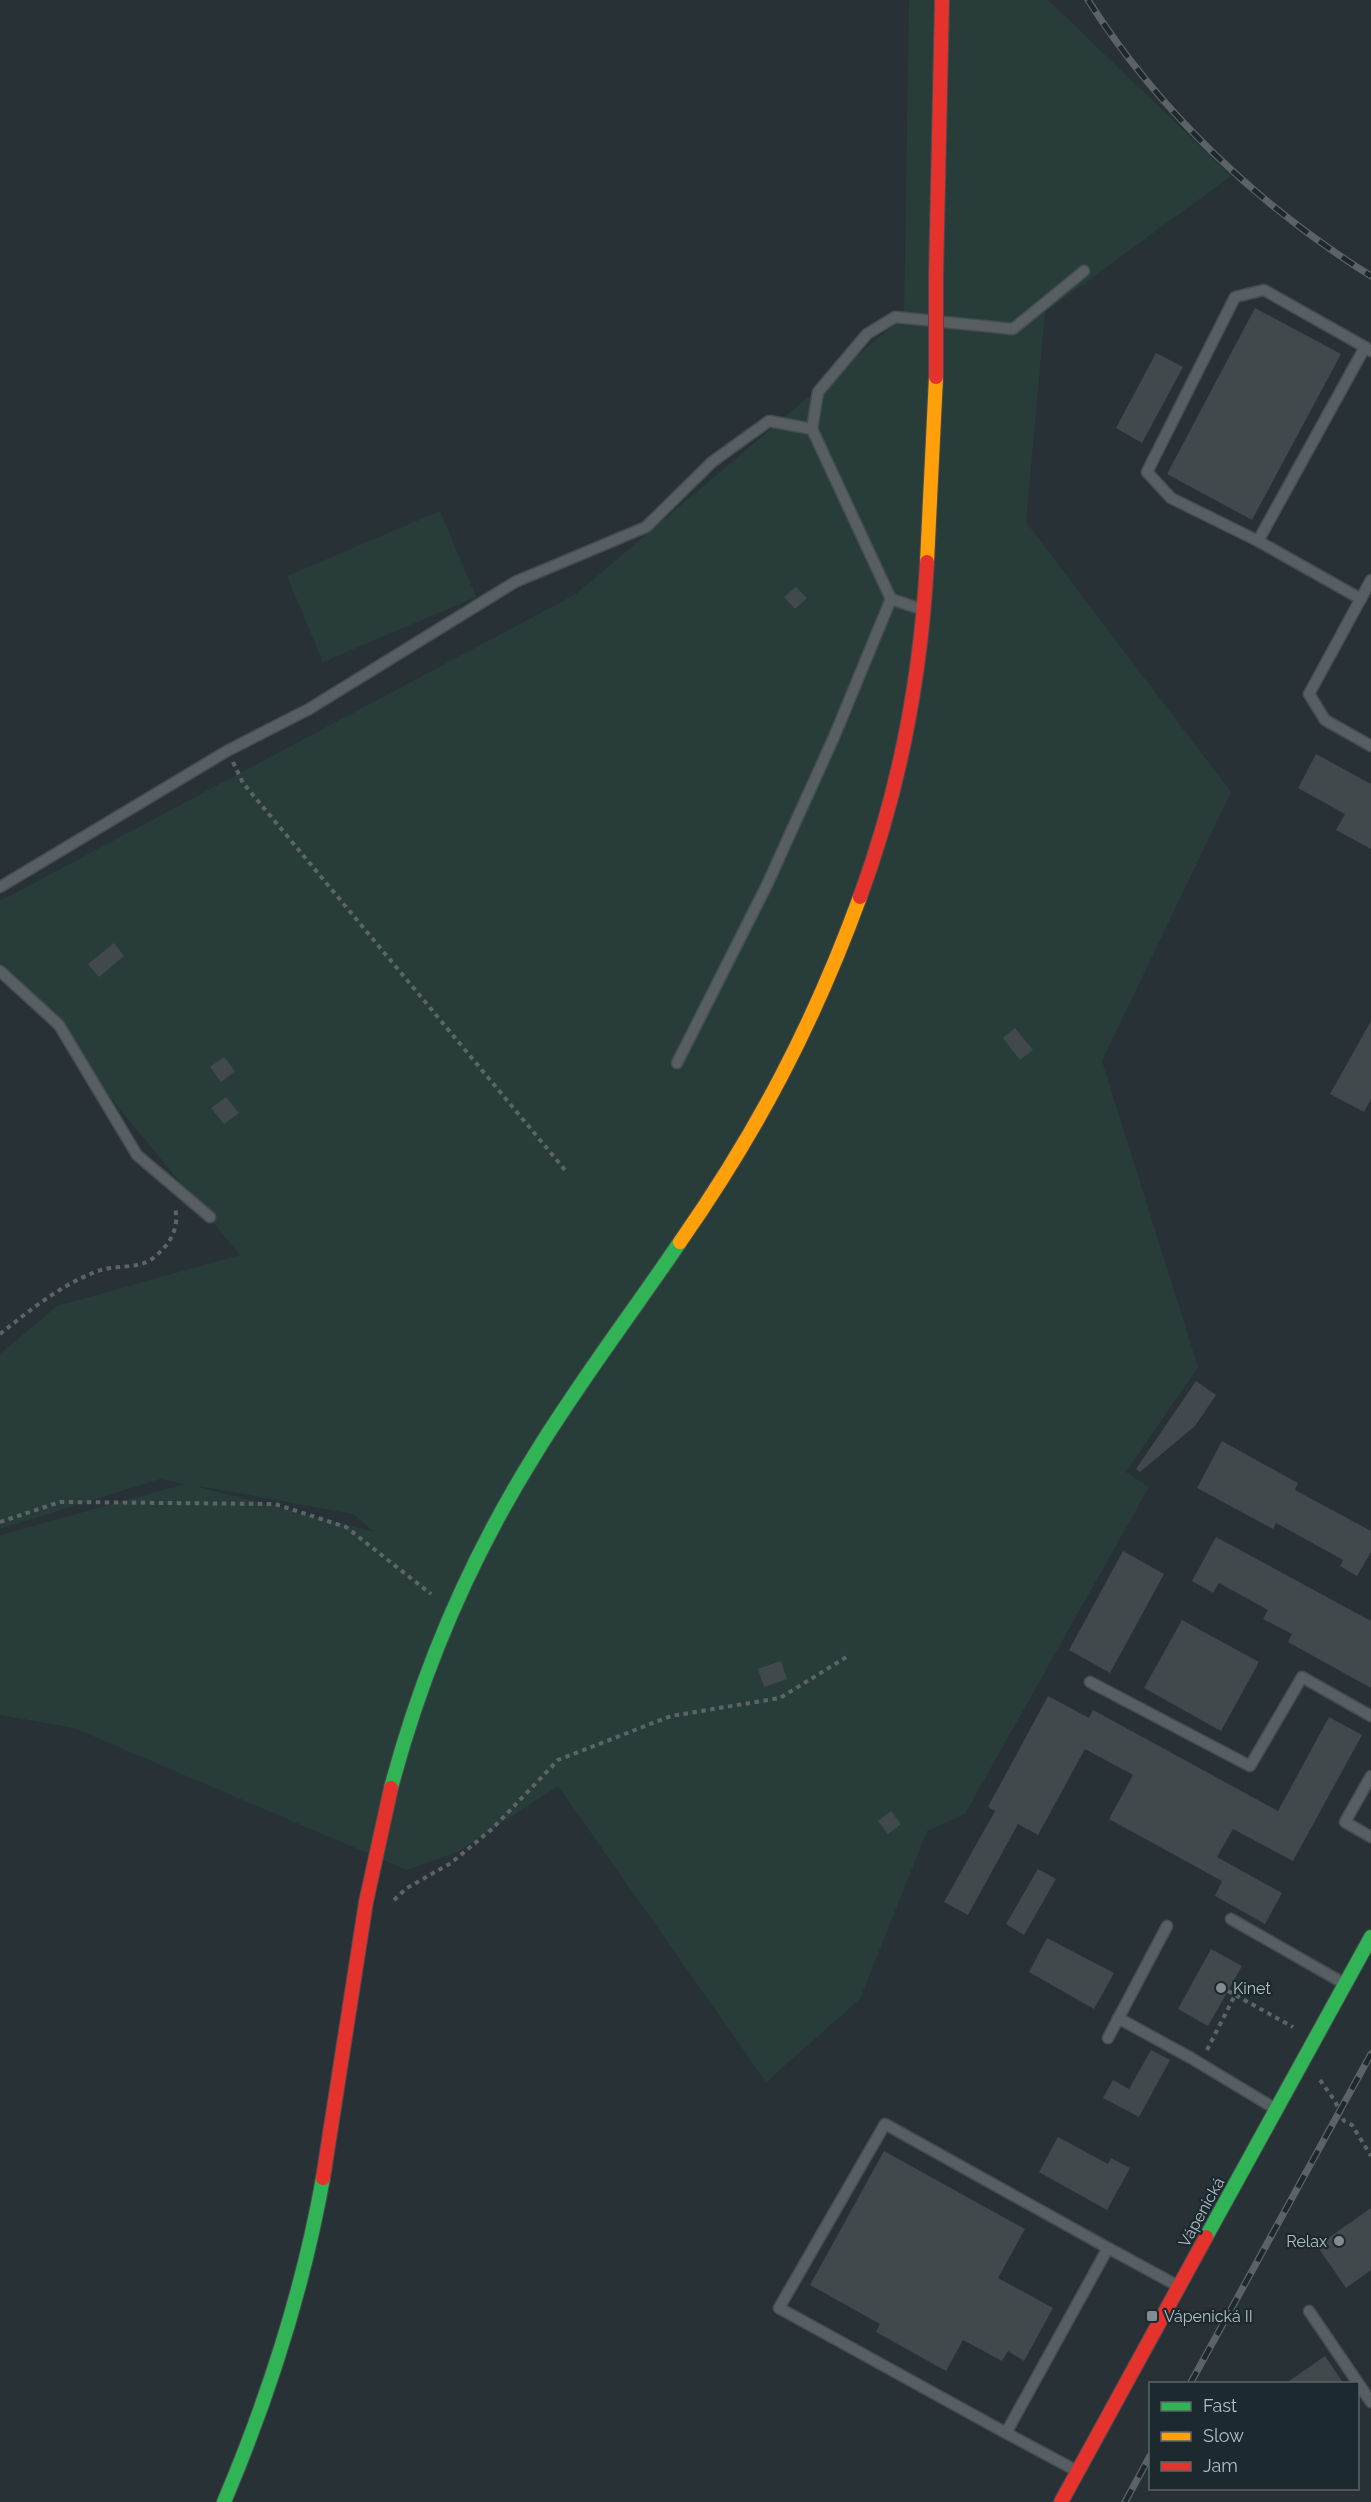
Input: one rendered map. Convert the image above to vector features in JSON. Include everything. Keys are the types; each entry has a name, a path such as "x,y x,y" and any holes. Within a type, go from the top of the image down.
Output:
{"main road":[{"path":"224,2502 264,2406 302,2274 322,2182 361,1931 376,1855 411,1721 431,1664 489,1535 521,1477 559,1417 686,1236 752,1132 810,1024 855,913 876,850 911,707 924,610 936,377 942,0"},
{"name":"Vápenická","path":"1060,2502 1371,1937"}],"lane":[{"path":"924,610 891,599 812,429 818,392 867,334 894,317 1013,329 1084,271"},
{"path":"1258,541 1368,349 1264,290 1234,297 1147,472 1171,498 1258,541 1360,600"},
{"path":"0,887 228,751 309,709 515,582 646,527 712,462 769,421 812,429"},
{"path":"1371,580 1309,694 1325,720 1371,746"},
{"path":"677,1063 771,876 834,737 891,599"},
{"path":"0,971 59,1025 137,1155 210,1217"},
{"path":"1090,1682 1250,1766 1302,1677 1371,1716"},
{"path":"1371,1776 1345,1822 1371,1838"},
{"path":"1231,1919 1345,1984"},
{"path":"1108,2038 1167,1926"},
{"path":"1118,2018 1200,2063 1276,2110"},
{"path":"1077,2471 779,2308 885,2124 1179,2287"},
{"path":"1006,2433 1108,2248"},
{"path":"1309,2311 1357,2382"},
{"path":"1359,2384 1371,2402"}],"path":[{"path":"228,751 243,783 565,1170"},
{"path":"0,1334 42,1301 98,1271 149,1261 168,1245 178,1221 170,1184"},
{"path":"0,1522 60,1502 275,1504 346,1527 453,1611"},
{"path":"392,1902 407,1888 451,1863 492,1829 558,1760 670,1716 780,1698 848,1656"},
{"path":"1228,1991 1315,2039"},
{"path":"1200,2063 1235,1995"},
{"path":"1328,2094 1335,2101 1344,2121 1352,2125 1371,2156"}],"green space":[{"path":"909,0 1048,0 1231,176 1045,312 1026,522 1231,792 1102,1061 1198,1367 1126,1472 1149,1487 965,1814 927,1831 860,1999 766,2082 558,1786 457,1852 407,1870 74,1728 0,1715 0,1535 185,1484 160,1479 0,1529 0,1354 57,1306 240,1255 0,964 0,901 576,594 904,316","holes":["199,1486 353,1514 374,1532"]},
{"path":"440,511 476,597 323,662 287,576"}],"building":[{"path":"1255,308 1341,354 1252,520 1167,474"},
{"path":"1156,353 1183,367 1142,443 1116,428"},
{"path":"796,587 807,598 795,609 784,597"},
{"path":"1316,754 1371,784 1371,849 1336,830 1345,814 1298,788"},
{"path":"114,943 124,956 99,977 88,964"},
{"path":"1371,1021 1371,1099 1364,1112 1330,1094"},
{"path":"1015,1028 1033,1050 1020,1060 1003,1038"},
{"path":"224,1057 235,1071 221,1082 210,1067"},
{"path":"226,1097 239,1113 224,1124 211,1108"},
{"path":"1196,1381 1216,1395 1195,1426 1140,1472 1136,1469"},
{"path":"1222,1441 1298,1483 1295,1490 1371,1531 1371,1552 1357,1576 1340,1566 1343,1560 1276,1523 1273,1529 1197,1488"},
{"path":"1216,1537 1371,1621 1371,1688 1288,1642 1292,1634 1263,1619 1268,1610 1219,1583 1213,1593 1192,1581"},
{"path":"1123,1551 1164,1574 1110,1673 1069,1650"},
{"path":"1182,1620 1259,1662 1221,1731 1144,1688"},
{"path":"781,1661 787,1679 764,1687 758,1669"},
{"path":"1048,1696 1089,1718 1093,1710 1278,1811 1329,1717 1362,1735 1293,1861 1233,1829 1217,1857 1282,1893 1265,1924 1215,1896 1222,1881 1109,1819 1133,1775 1085,1749 1038,1835 1018,1824 968,1915 944,1902 995,1811 988,1807"},
{"path":"891,1811 901,1824 888,1834 878,1821"},
{"path":"1038,1869 1056,1879 1024,1935 1006,1924"},
{"path":"1047,1938 1114,1973 1094,2009 1029,1972"},
{"path":"1211,1949 1242,1966 1208,2026 1178,2009"},
{"path":"1151,2050 1170,2060 1139,2117 1103,2098 1113,2080 1129,2089"},
{"path":"1058,2137 1108,2164 1111,2158 1130,2168 1107,2210 1039,2172"},
{"path":"884,2151 1025,2229 998,2278 1053,2308 1024,2361 1008,2351 1002,2361 963,2340 946,2371 876,2332 880,2324 810,2285"},
{"path":"1371,2208 1371,2270 1346,2288 1317,2246"},
{"path":"1325,2356 1343,2382 1288,2382"}],"railway":[{"path":"1088,0 1146,81 1214,154 1290,219 1371,276"},
{"path":"1191,2382 1371,2054"},
{"path":"1125,2502 1149,2458"}],"traffic: fast":[{"path":"391,1788 403,1744 433,1659 489,1535 551,1428 680,1242"},
{"path":"1206,2237 1371,1937"},
{"path":"224,2502 255,2423 282,2343 305,2261 323,2178"}],"traffic: slow":[{"path":"927,562 936,377"},
{"path":"680,1242 734,1159 782,1076 823,989 860,897"}],"traffic: jam":[{"path":"936,276 942,0"},
{"path":"936,276 936,377"},
{"path":"860,897 886,816 906,732 919,647 927,562"},
{"path":"323,2178 366,1902 391,1788"},
{"path":"1061,2502 1206,2237"}],"place":[{"name":"Kinet","path":"1221,1988"},
{"name":"Relax","path":"1339,2241"},
{"name":"Vápenická II","path":"1152,2316"}]}
